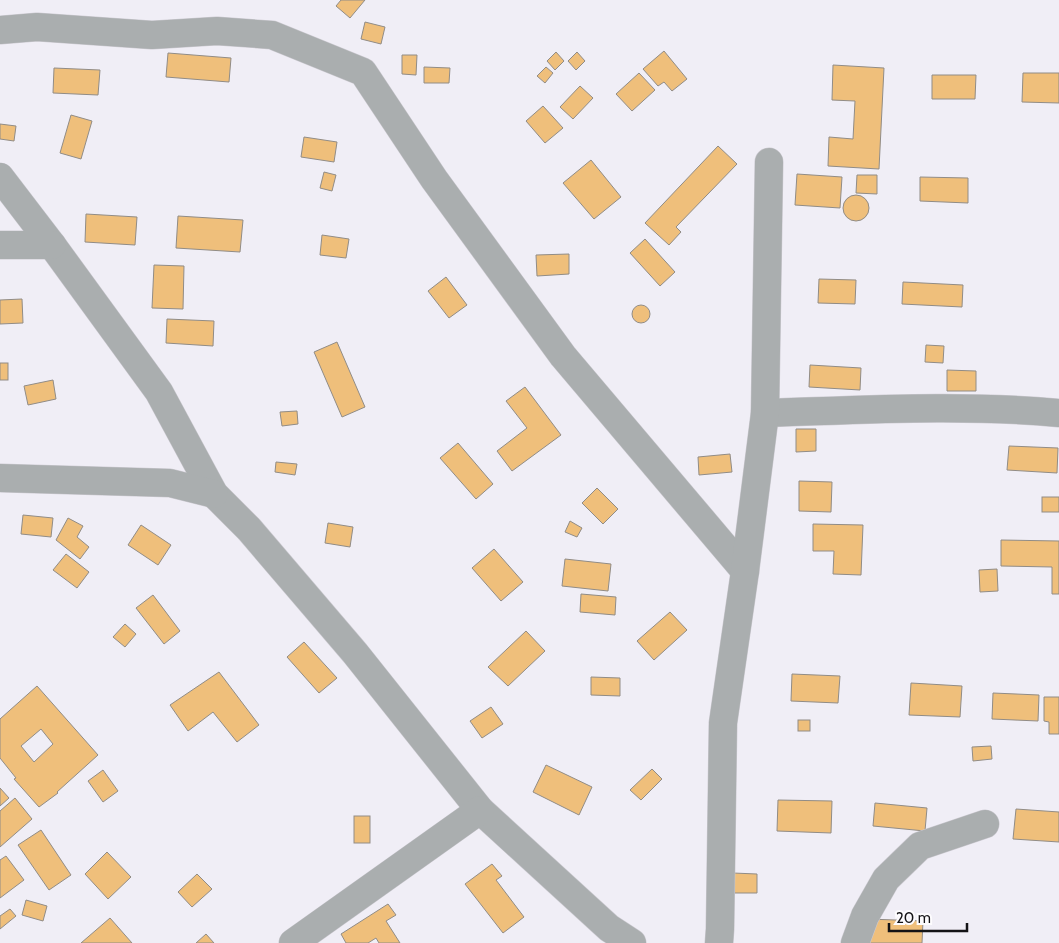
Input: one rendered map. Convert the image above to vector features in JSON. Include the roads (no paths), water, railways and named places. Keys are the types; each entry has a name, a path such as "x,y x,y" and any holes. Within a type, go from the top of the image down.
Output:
{"street":[{"path":"0,30 37,27 152,35 217,31 272,36 363,72 434,179 563,356 745,571"},
{"path":"719,943 723,723 765,414 769,162"},
{"path":"0,177 159,392 214,494 249,529 355,653 480,810 609,928 632,943"},
{"path":"0,245 52,245"},
{"path":"765,414 899,409 993,409 1059,413"},
{"path":"0,478 170,484 214,494"},
{"path":"293,943 480,810"},
{"path":"855,943 866,916 886,879 920,846 985,824"}]}
